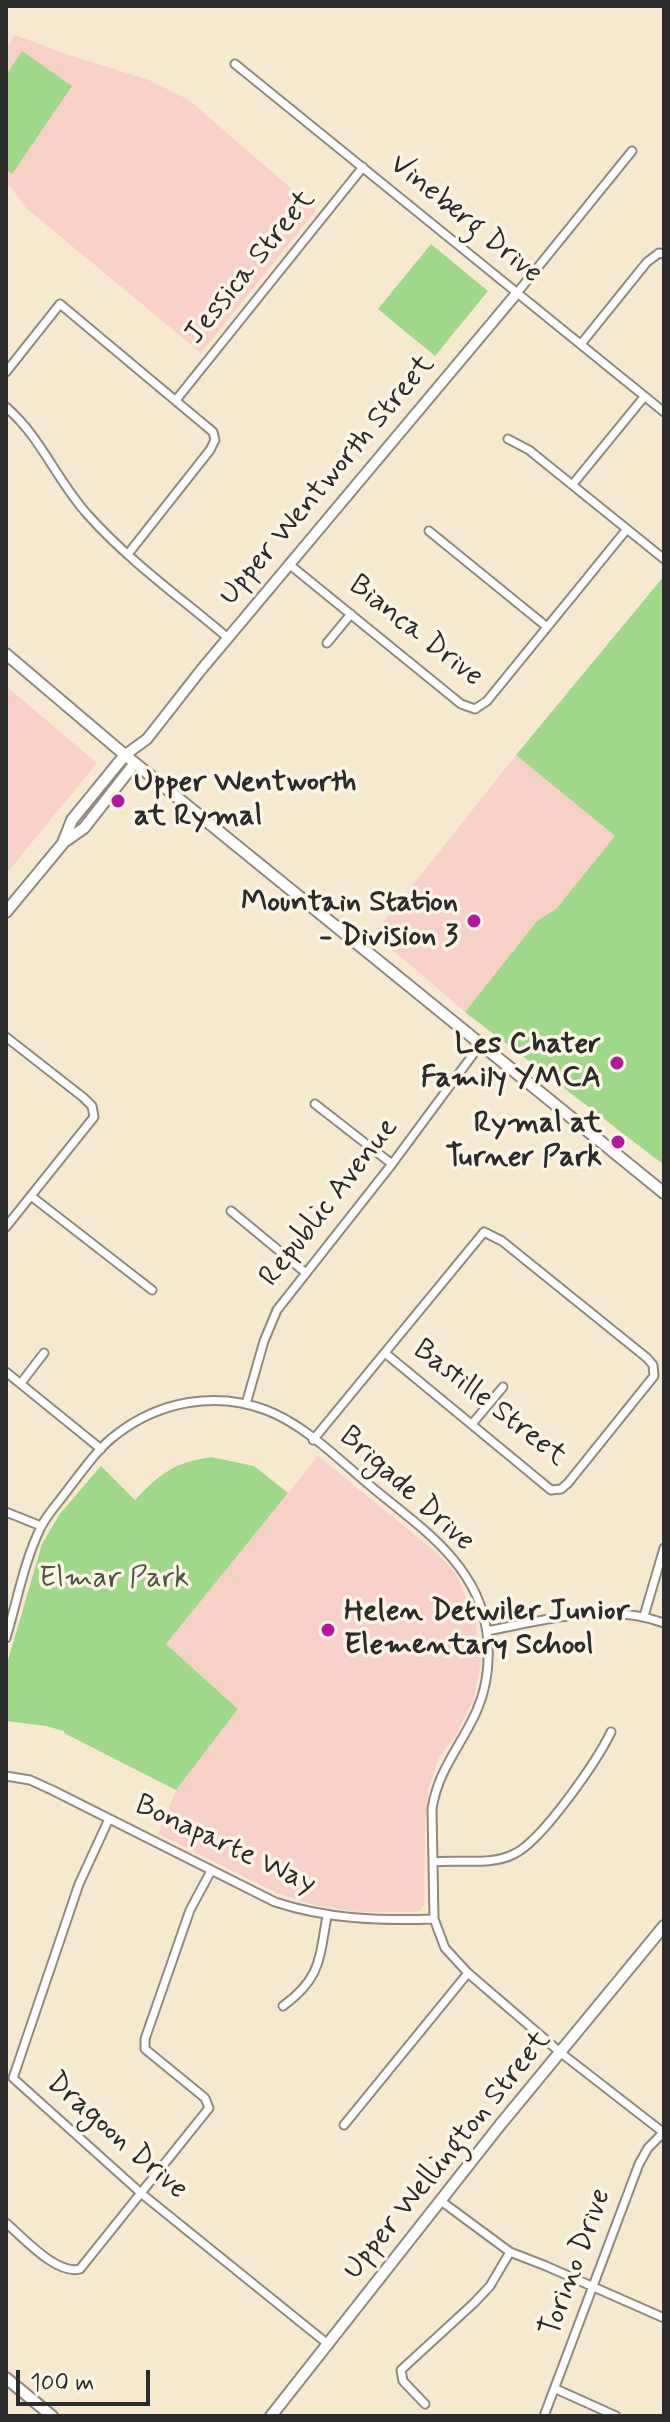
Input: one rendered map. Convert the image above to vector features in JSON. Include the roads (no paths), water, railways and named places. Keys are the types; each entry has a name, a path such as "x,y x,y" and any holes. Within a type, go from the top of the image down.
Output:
{"main road":[{"path":"6,654 125,755 664,1193"},
{"name":"Upper Wentworth Street","path":"64,842 72,820 125,755"},
{"name":"Upper Wentworth Street","path":"6,912 64,842 84,828 135,763"},
{"name":"Upper Wellington Street","path":"271,2416 664,1926"},
{"path":"6,2378 52,2416"}],"street":[{"name":"Vineberg Drive","path":"235,64 664,412"},
{"name":"Upper Wentworth Street","path":"125,755 143,742 632,151"},
{"name":"Jessica Street","path":"176,400 363,167"},
{"path":"581,344 647,262 659,253 664,254"},
{"path":"6,372 60,304 210,428 215,440 210,450 128,554"},
{"path":"573,484 644,397"},
{"path":"6,407 30,431 75,501 128,554 228,638"},
{"path":"508,439 529,450 664,559"},
{"name":"Bianca Drive","path":"290,565 471,709 479,708 487,701 627,529"},
{"path":"429,531 547,627"},
{"path":"327,643 351,614"},
{"path":"135,763 143,742"},
{"path":"6,1037 84,1098 92,1106 94,1117 6,1227"},
{"name":"Republic Avenue","path":"246,1404 270,1325 286,1297 392,1164 480,1045"},
{"path":"315,1104 392,1164"},
{"path":"31,1196 152,1290"},
{"path":"231,1211 306,1273"},
{"name":"Bastille Street","path":"313,1440 484,1232 502,1241 653,1365 654,1376 652,1383 561,1489 551,1490 385,1353"},
{"path":"21,1383 44,1353"},
{"path":"6,1372 101,1449"},
{"path":"472,1424 503,1387"},
{"name":"Brigade Drive","path":"6,1637 41,1526 101,1449 140,1419 166,1407 210,1401 246,1404 268,1411 313,1440 448,1551 469,1581 487,1631 485,1688 477,1712 453,1750 434,1792 430,1831 434,1919 445,1948 468,1973 561,2053 664,2132"},
{"path":"6,1512 41,1526"},
{"path":"644,1616 664,1548"},
{"path":"487,1631 594,1613 644,1616 664,1623"},
{"path":"433,1862 514,1855 535,1839 586,1773 611,1732"},
{"name":"Bonaparte Way","path":"6,1776 30,1780 275,1902 327,1916 434,1919"},
{"name":"Dragoon Drive","path":"109,1819 79,1884 13,2078 142,2194 329,2345"},
{"path":"6,2223 59,2267 70,2271 80,2269 209,2108 205,2098 145,2049 145,2039 190,1910 211,1871"},
{"path":"283,2006 311,1981 317,1968 327,1916"},
{"path":"344,2125 468,1973"},
{"name":"Torino Drive","path":"544,2416 639,2164 648,2148 664,2132"},
{"path":"441,2201 510,2252 664,2318"},
{"path":"425,2404 403,2381 401,2370 490,2286 510,2252"},
{"path":"556,2389 616,2416"}],"place":[{"name":"Upper Wentworth at Rymal","path":"118,801"},
{"name":"Mountain Station - Division 3","path":"474,921"},
{"name":"Les Chater Family YMCA","path":"617,1063"},
{"name":"Rymal at Turner Park","path":"618,1142"},
{"name":"Helen Detwiler Junior Elementary School","path":"328,1630"}],"park label":[{"name":"Elmar Park","path":"114,1580"}]}
